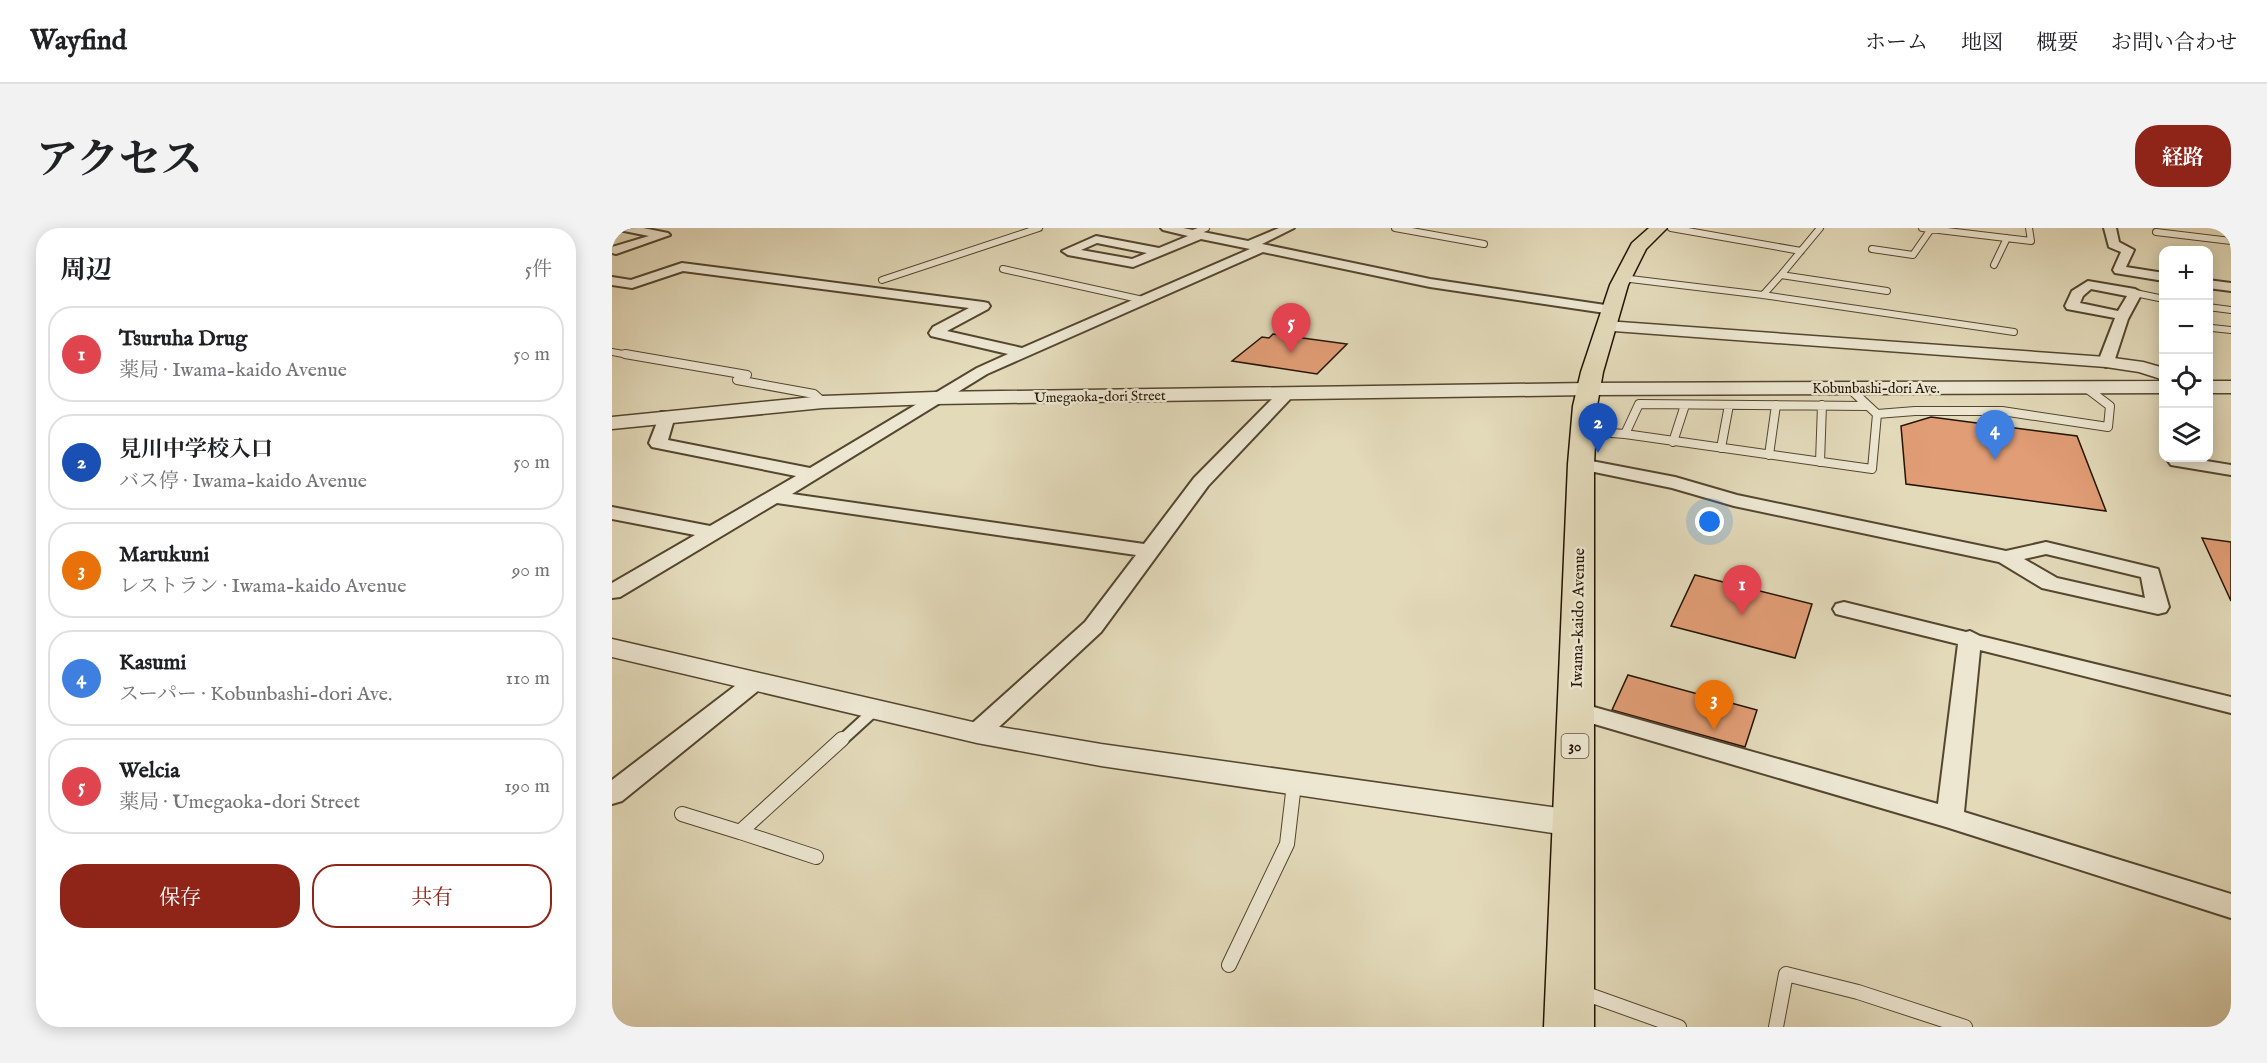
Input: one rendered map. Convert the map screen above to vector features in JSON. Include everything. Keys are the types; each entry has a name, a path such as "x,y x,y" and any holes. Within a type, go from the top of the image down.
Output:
{"main road":[{"name":"Iwama-kaido Avenue","path":"1569,1027 1582,448 1588,389 1623,278 1638,247 1659,228"}],"street":[{"path":"616,250 664,235 623,228"},
{"path":"1167,228 1200,232 1256,247 1609,318 2106,362 2143,368 2159,374"},
{"path":"612,592 982,371 1143,300 1256,247 1288,228"},
{"path":"2109,228 2113,244 2128,250 2119,270 2159,276"},
{"path":"1161,252 1096,239 1068,251 1133,263 1161,252 1200,232"},
{"path":"612,281 632,284 682,267 983,306 936,333 1023,353"},
{"path":"2106,362 2135,294 2088,285 2077,294 2072,306 2124,316"},
{"path":"2213,285 2231,287"},
{"name":"Kobunbashi-dori Ave.","path":"1588,389 2159,387"},
{"path":"2213,387 2231,387"},
{"name":"Umegaoka-dori Street","path":"612,423 823,402 935,398 1588,389"},
{"path":"977,733 1093,627 1201,482 1287,393"},
{"path":"667,417 658,443 813,474"},
{"path":"1582,448 1675,483 1734,500 2006,557 2050,583 2158,607 2151,573 2046,548 2006,557"},
{"path":"2183,462 2231,470"},
{"path":"774,497 1150,551"},
{"path":"612,513 715,532"},
{"path":"1844,609 1970,638 2231,705"},
{"path":"1950,818 1970,638"},
{"path":"612,648 977,733 1101,755 1573,823"},
{"path":"612,794 756,681"},
{"path":"1576,710 1950,818 2231,906"}],"lane":[{"path":"882,280 1039,228"},
{"path":"1395,228 1484,244"},
{"path":"1671,228 1801,251"},
{"path":"1763,295 1820,228"},
{"path":"1922,228 2031,241 2028,228"},
{"path":"2225,228 2231,229"},
{"path":"1872,249 1913,255 1931,229"},
{"path":"2156,232 2231,241"},
{"path":"1994,265 2007,238"},
{"path":"1003,269 1143,300"},
{"path":"1781,275 1887,291"},
{"path":"1623,278 1763,295 2014,332"},
{"path":"2135,294 2159,298"},
{"path":"2213,308 2231,310"},
{"path":"2213,328 2231,330"},
{"path":"612,352 747,375 737,380 814,394 823,402"},
{"path":"1849,388 1877,414 1925,410 2002,411 2108,427 2110,406 2085,387"},
{"path":"1625,434 1639,404 1867,406"},
{"path":"1673,442 1685,405"},
{"path":"1721,448 1729,405"},
{"path":"1769,455 1776,405"},
{"path":"1820,462 1822,405"},
{"path":"1582,448 1625,434 1872,470 1877,414"},
{"path":"740,832 876,709"},
{"path":"1229,965 1287,844 1294,784"},
{"path":"682,814 816,857"},
{"path":"1776,1027 1786,974 1858,992 1965,1027"},
{"path":"1570,988 1680,1027"}],"building":[{"path":"1273,334 1347,344 1317,374 1232,361 1262,337 1269,338"},
{"path":"1931,417 2077,436 2106,511 1906,484 1901,426"},
{"path":"2202,538 2231,542 2231,601"},
{"path":"1695,575 1812,604 1795,658 1671,626"},
{"path":"1628,675 1757,710 1745,747 1612,710"}],"place":[{"name":"Welcia","path":"1291,353"},
{"name":"見川中学校入口","path":"1598,453"},
{"name":"Kasumi","path":"1995,460"},
{"name":"Tsuruha Drug","path":"1742,615"},
{"name":"Marukuni","path":"1714,730"}]}
